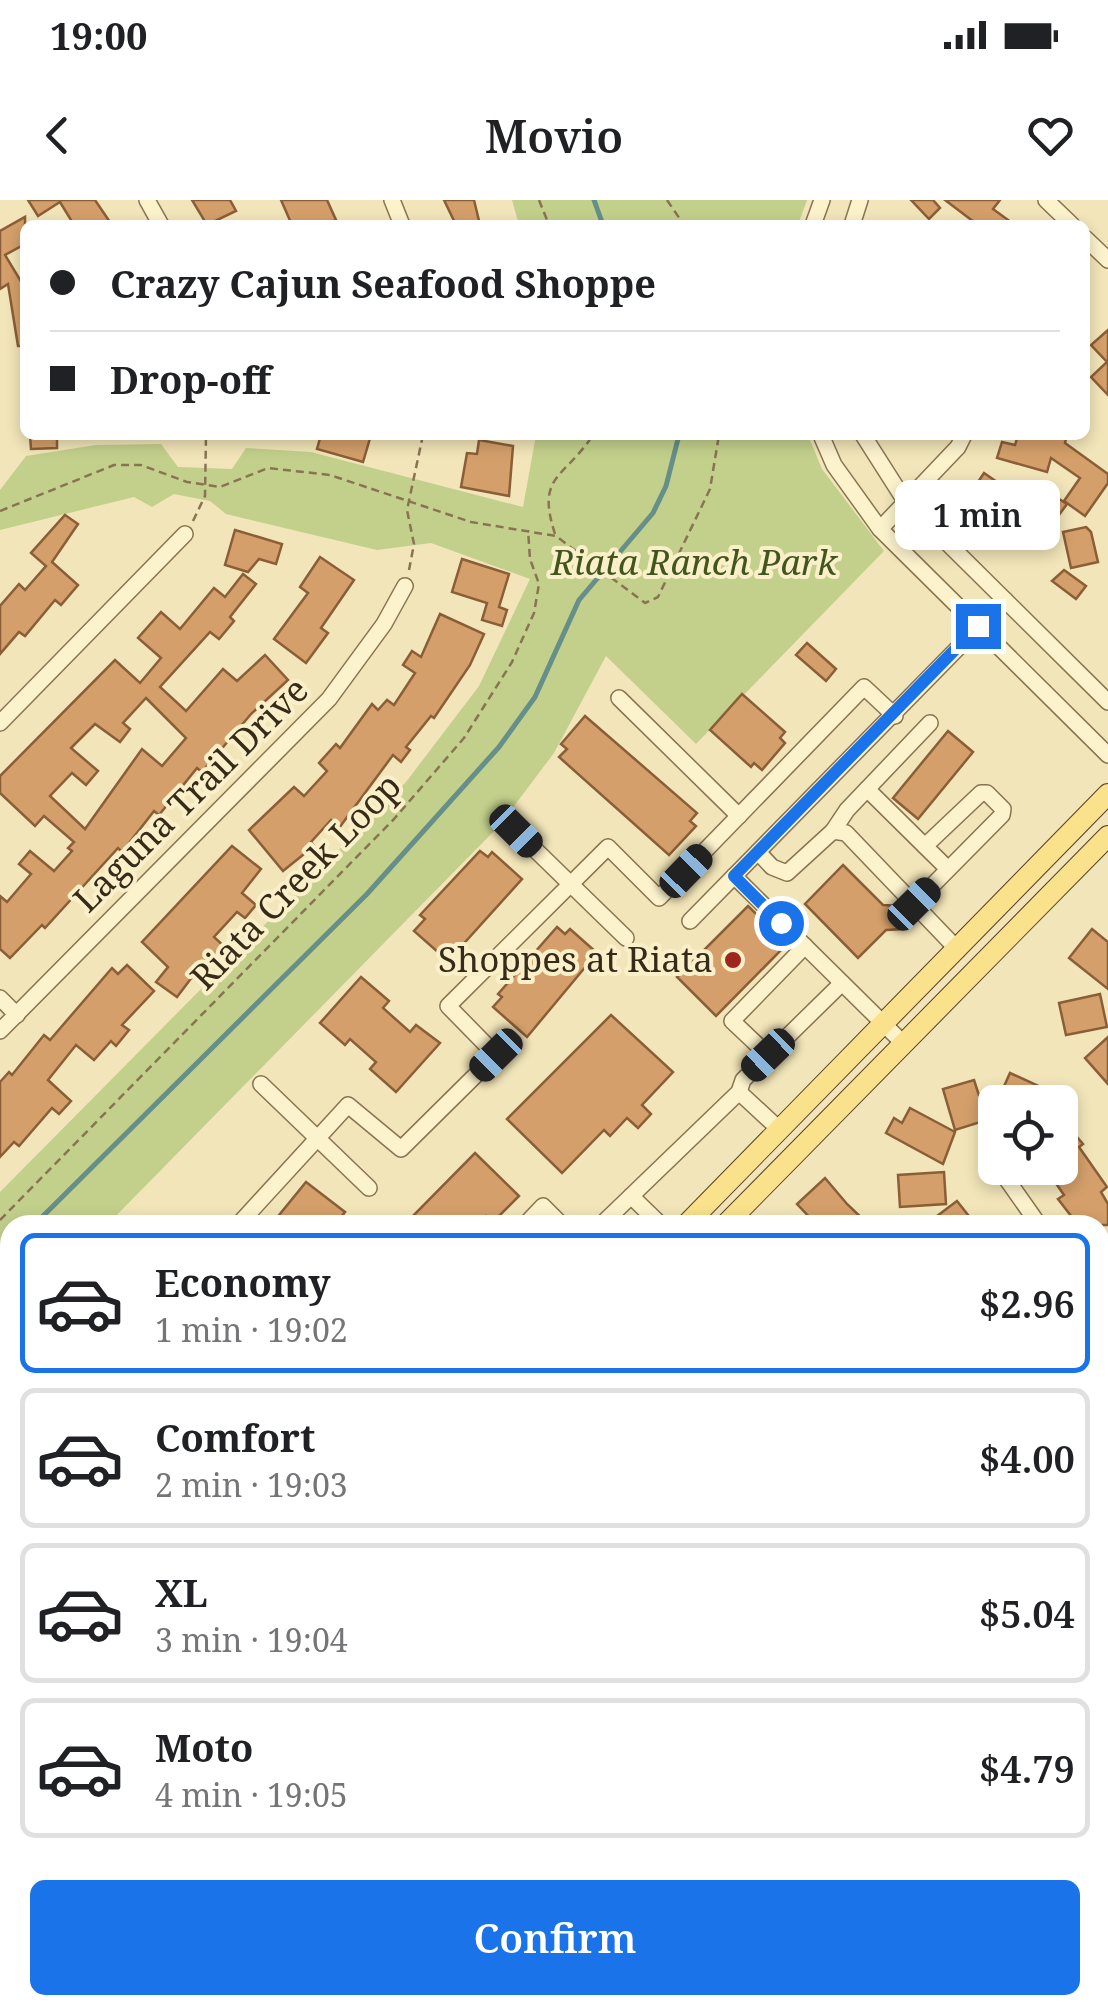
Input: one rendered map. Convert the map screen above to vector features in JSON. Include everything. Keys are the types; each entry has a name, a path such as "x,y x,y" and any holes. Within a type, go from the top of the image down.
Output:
{"main road":[{"path":"696,1215 1108,794"},
{"path":"735,1215 1108,836"}],"street":[{"path":"1046,200 1067,220"},
{"path":"824,440 834,464 880,528 1108,754"},
{"path":"866,440 905,501 1108,702"},
{"path":"880,528 961,440"},
{"path":"0,724 184,534"},
{"name":"Laguna Trail Drive","path":"0,1031 329,699 384,624 405,586"},
{"path":"690,921 1006,600"},
{"path":"247,1215 348,1104 402,1150 496,1055 448,1006 608,846 659,898 864,686 895,716"},
{"path":"620,698 739,816"},
{"path":"758,852 772,867 787,873 833,831 930,723"},
{"path":"867,789 948,870"},
{"path":"914,904 1002,815 1003,809 980,793 924,846"},
{"path":"516,831 626,938"},
{"path":"833,831 846,832 958,950"},
{"path":"734,876 904,1044"},
{"path":"768,1055 732,1021 805,946"},
{"path":"611,1215 740,1092 743,1080 842,983"},
{"path":"0,998 16,1015"},
{"path":"261,1084 369,1188"},
{"path":"740,1092 780,1130"},
{"path":"1012,1185 1032,1215"},
{"path":"631,1196 651,1215"},
{"path":"534,1215 543,1206 552,1215"}],"path":[{"path":"184,534 200,508 206,440"},
{"path":"405,586 414,544 407,525 409,504 422,440"},
{"path":"589,440 547,495 544,507 556,536 645,604 658,597 710,488 718,440"},
{"path":"0,511 114,465 141,465 205,485 233,485 260,470 277,468 330,475 409,504 483,525 556,536"},
{"name":"Riata Creek Loop","path":"5,1215 126,1088 176,1045 355,854 394,819 464,738 512,662 534,613 539,584 530,559 528,530"}],"green space":[{"path":"512,200 807,200 800,220 518,220"},
{"name":"Riata Ranch Park","path":"535,440 810,440 822,469 884,551 696,744 606,656 554,753 499,826 117,1215 0,1215 0,1192 406,782 479,686 530,579 431,543 377,550 226,514 210,501 174,494 152,507 134,497 0,530 0,490 26,456 96,445 161,444 178,467 232,469 246,448 311,452 523,507"}],"building":[{"path":"28,200 95,200 109,220 71,220 60,202 38,216"},
{"path":"192,200 230,200 236,211 217,220 204,220"},
{"path":"281,200 327,200 336,220 290,220"},
{"path":"444,200 474,200 479,220 454,220"},
{"path":"911,200 933,200 940,208 929,219"},
{"path":"945,200 1000,200 993,209 1008,220 971,220"},
{"path":"25,217 20,220 20,247 5,255 20,280 20,346 8,284 0,289 0,231"},
{"path":"1108,330 1108,395 1091,377 1107,362 1091,345"},
{"path":"30,440 57,440 57,448 31,449"},
{"path":"320,440 370,440 363,462 317,449"},
{"path":"479,440 513,446 509,496 461,487 467,453 477,454"},
{"path":"1016,440 1066,440 1108,474 1108,483 1085,516 1064,501 1080,478 1051,458 1047,472 997,458 1002,442 1015,445"},
{"path":"984,473 1016,495 1024,484 1038,494 1028,509 1019,503 996,533 979,522 983,516 964,503"},
{"path":"1053,495 1067,504 1056,519 1042,509"},
{"path":"65,515 78,524 52,562 78,585 61,605 55,600 25,636 19,632 0,654 0,606 19,584 25,590 46,566 31,553"},
{"path":"1086,527 1091,532 1098,562 1071,568 1063,532"},
{"path":"235,530 282,544 276,564 259,559 248,572 225,565"},
{"path":"320,557 354,580 321,628 328,633 306,663 274,639 308,593 300,587"},
{"path":"462,559 509,574 499,607 507,610 502,626 482,620 487,603 452,592"},
{"path":"1064,570 1086,586 1076,599 1052,581"},
{"path":"243,574 256,584 230,617 234,621 219,639 210,632 160,687 186,711 223,669 237,681 265,655 288,680 251,714 202,772 197,768 159,815 154,811 122,852 118,848 45,928 42,925 10,958 0,949 0,896 7,902 31,874 19,864 30,851 54,871 72,851 68,848 74,842 44,816 35,826 0,793 0,776 115,660 140,683 161,658 138,638 161,612 180,629 214,588 225,597","holes":["146,698 186,738 162,766 142,749 85,829 50,796 72,773 86,785 98,771 71,748 95,724 120,742 130,729 123,723"]},
{"path":"440,614 484,634 470,665 434,718 431,716 406,747 410,750 401,762 393,755 339,828 331,820 311,842 314,846 283,871 249,830 294,787 304,796 327,771 319,763 336,744 340,748 372,704 378,710 387,700 394,705 415,673 403,665 412,651 421,657"},
{"path":"807,643 836,669 826,681 796,655"},
{"path":"742,694 785,732 780,738 785,743 762,770 754,763 751,767 710,730"},
{"path":"585,716 697,813 690,821 696,826 669,855 559,757 567,749 561,744"},
{"path":"948,731 973,752 918,819 893,798"},
{"path":"232,846 261,869 242,893 256,905 245,918 237,912 214,937 227,949 215,962 208,956 177,997 156,982 168,967 142,942"},
{"path":"480,851 488,857 492,852 522,879 448,961 414,931 425,919 420,915"},
{"path":"843,865 883,905 901,906 906,912 904,929 886,930 858,958 805,904"},
{"name":"Shoppes at Riata","path":"748,906 787,944 716,1016 677,977"},
{"path":"557,927 565,934 570,929 597,953 527,1037 493,1007 502,997 498,994"},
{"path":"1092,929 1108,942 1108,989 1069,958"},
{"path":"127,965 154,991 122,1025 129,1030 116,1046 111,1041 94,1060 76,1045 48,1080 71,1101 59,1114 52,1108 19,1146 14,1142 0,1157 0,1082 9,1072 12,1075 44,1035 50,1040 112,968 118,974"},
{"path":"361,977 389,1001 383,1008 410,1032 416,1025 440,1043 396,1092 370,1069 376,1062 350,1039 345,1045 320,1023"},
{"path":"1100,994 1107,1027 1066,1035 1059,1003"},
{"path":"611,1015 673,1072 642,1105 651,1114 638,1128 627,1118 610,1136 604,1130 562,1173 507,1119"},
{"path":"1108,1037 1108,1084 1085,1058"},
{"path":"1010,1073 1037,1085 1005,1085"},
{"path":"974,1080 978,1123 955,1130 943,1089"},
{"path":"910,1108 955,1132 943,1164 886,1133 894,1118 902,1123"},
{"path":"1078,1138 1083,1144 1079,1147 1107,1187 1101,1192 1108,1204 1108,1215 1070,1215 1058,1199 1064,1195 1057,1185 1078,1185"},
{"path":"475,1153 519,1196 500,1215 414,1215"},
{"path":"944,1172 946,1204 900,1207 898,1175"},
{"path":"825,1178 859,1215 807,1215 797,1204"},
{"path":"306,1182 345,1212 343,1215 279,1215"},
{"path":"957,1201 968,1215 938,1215"}],"waterway":[{"path":"594,200 601,220"},
{"path":"44,1215 367,894 499,747 535,697 579,600 653,513 666,486 678,440"}],"place":[{"name":"Shoppes at Riata","path":"733,960"}],"route":[{"path":"781,923 734,876 895,716 978,626"}]}
